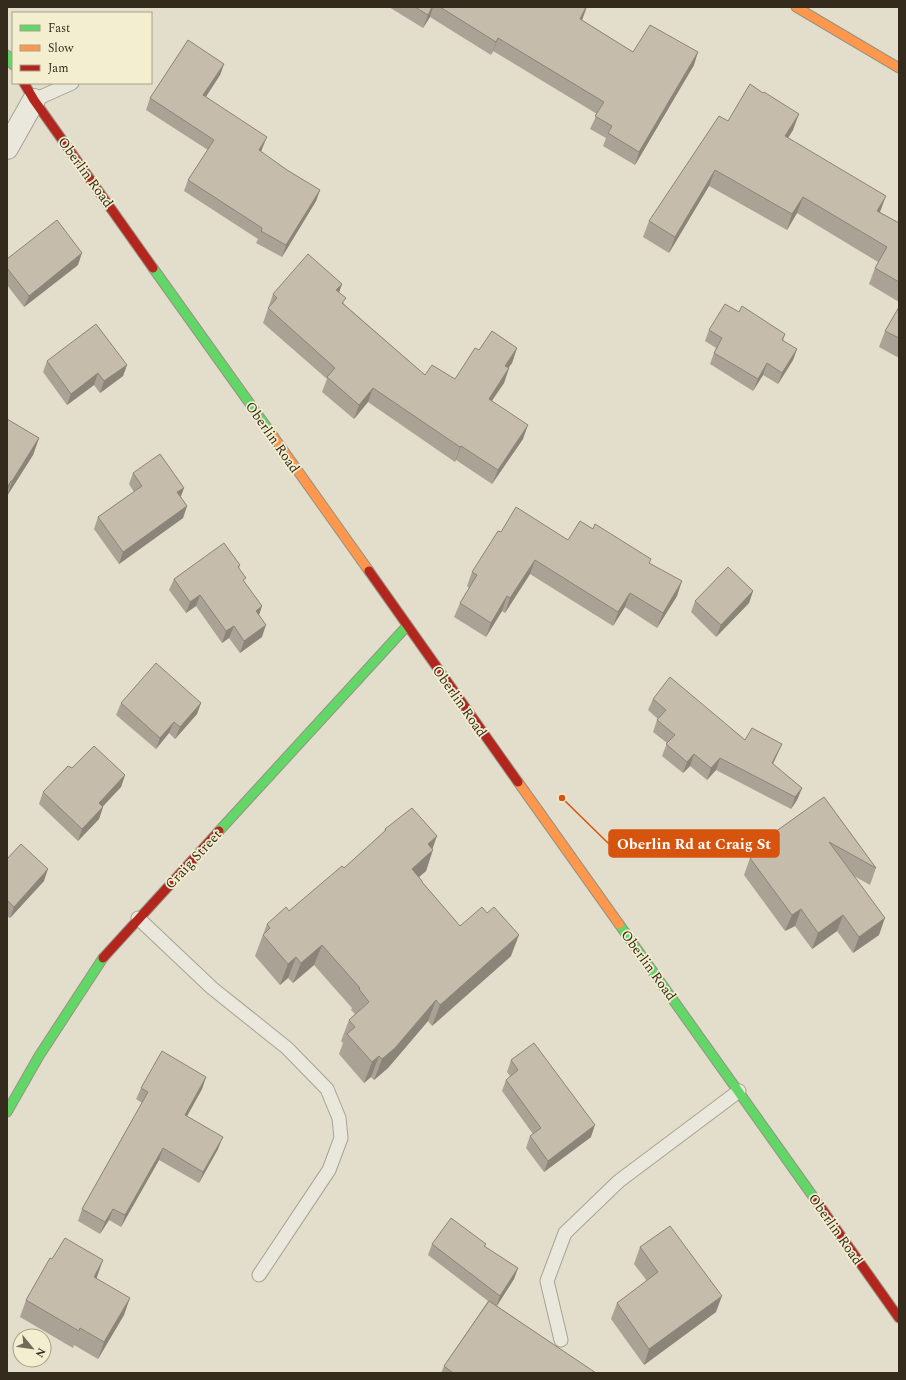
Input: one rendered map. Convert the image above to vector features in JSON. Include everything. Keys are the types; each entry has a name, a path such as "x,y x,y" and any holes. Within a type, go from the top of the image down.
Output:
{"main road":[{"path":"796,7 899,68"},
{"name":"Oberlin Road","path":"29,92 899,1318"},
{"name":"Craig Street","path":"7,1112 39,1056 105,955 407,626"}],"street":[{"path":"7,148 29,92"}],"lane":[{"path":"29,92 67,84"},
{"path":"138,918 212,988 287,1048 327,1089 339,1118 341,1138 329,1170 259,1275"},
{"path":"560,1340 547,1281 566,1232 619,1181 739,1091"}],"building":[{"path":"415,7 432,7 428,15"},
{"path":"440,7 586,7 580,19 633,52 650,25 698,52 639,152 608,133 612,126 595,116 604,102 498,38 496,42"},
{"path":"188,40 224,64 203,95 267,137 259,150 287,170 320,190 286,245 261,231 262,228 188,180 214,140 150,98"},
{"path":"750,84 799,114 785,136 886,196 877,211 899,223 899,282 875,268 887,247 803,197 792,214 715,170 675,237 649,221 719,116 728,121"},
{"path":"57,220 82,253 29,296 7,268 7,259"},
{"path":"308,254 342,284 336,290 346,298 342,303 425,375 432,365 455,379 475,348 479,350 492,331 517,348 505,366 509,368 489,399 528,425 498,470 461,446 460,447 373,388 359,405 327,377 335,368 268,308 277,298 273,294"},
{"path":"725,304 739,312 742,306 785,334 782,340 797,349 782,373 767,363 758,379 714,353 722,338 709,330"},
{"path":"899,307 899,338 885,331"},
{"path":"96,324 127,365 104,381 98,373 71,394 47,361"},
{"path":"7,419 39,438 7,488"},
{"path":"160,454 184,488 177,492 187,506 123,552 98,517 142,486 133,473"},
{"path":"516,507 568,540 580,521 593,529 595,524 651,559 649,563 682,581 663,613 630,593 618,612 535,560 510,598 507,596 491,623 460,603 477,575 472,572 498,531 501,532"},
{"path":"224,543 240,565 238,567 246,578 243,580 262,606 256,611 266,625 244,641 234,626 226,631 200,595 190,602 174,579"},
{"path":"728,567 753,591 721,625 695,601"},
{"path":"156,663 201,703 180,727 174,722 160,738 121,703"},
{"path":"670,677 745,740 752,728 782,744 772,763 802,788 795,797 720,758 711,768 694,754 687,762 666,744 675,735 657,720 666,710 653,699"},
{"path":"94,746 125,775 99,803 103,807 82,829 43,792 68,766 72,768"},
{"path":"824,797 876,868 829,842 885,918 859,937 843,915 818,933 801,909 792,915 750,858 772,842 768,837"},
{"path":"412,808 437,836 428,844 433,850 412,869 422,882 460,926 482,907 487,913 494,907 519,935 440,1005 436,1000 395,1048 382,1059 379,1056 372,1062 347,1034 355,1027 349,1020 369,1002 359,989 360,988 322,945 301,963 296,957 288,964 263,935 270,928 267,924 286,907 289,911 342,866 344,868 386,830 385,829"},
{"path":"21,844 48,869 14,907 7,900 7,859"},
{"path":"534,1043 595,1125 548,1161 530,1136 541,1128 506,1080 518,1070 511,1060"},
{"path":"162,1051 206,1077 185,1115 223,1137 203,1172 163,1148 125,1215 113,1209 105,1222 82,1209 148,1092 141,1088"},
{"path":"451,1218 486,1244 484,1246 518,1268 500,1296 432,1244"},
{"path":"670,1226 722,1296 649,1349 617,1303 658,1272 640,1247"},
{"path":"65,1238 103,1260 94,1277 130,1298 104,1342 80,1328 79,1331 26,1300 50,1258 52,1259"},
{"path":"489,1301 596,1373 453,1373 444,1366"}],"traffic: fast":[{"path":"7,55 12,63"},
{"path":"153,268 273,436"},
{"path":"219,831 407,626"},
{"path":"619,924 817,1202"},
{"path":"7,1112 39,1056 103,958"}],"traffic: slow":[{"path":"796,7 899,68"},
{"path":"273,436 369,571"},
{"path":"518,782 619,924"}],"traffic: jam":[{"path":"25,84 34,100 153,268"},
{"path":"369,571 518,782"},
{"path":"103,958 219,831"},
{"path":"817,1202 899,1318"}],"place":[{"name":"Oberlin Rd at Craig St","path":"562,798"}]}
